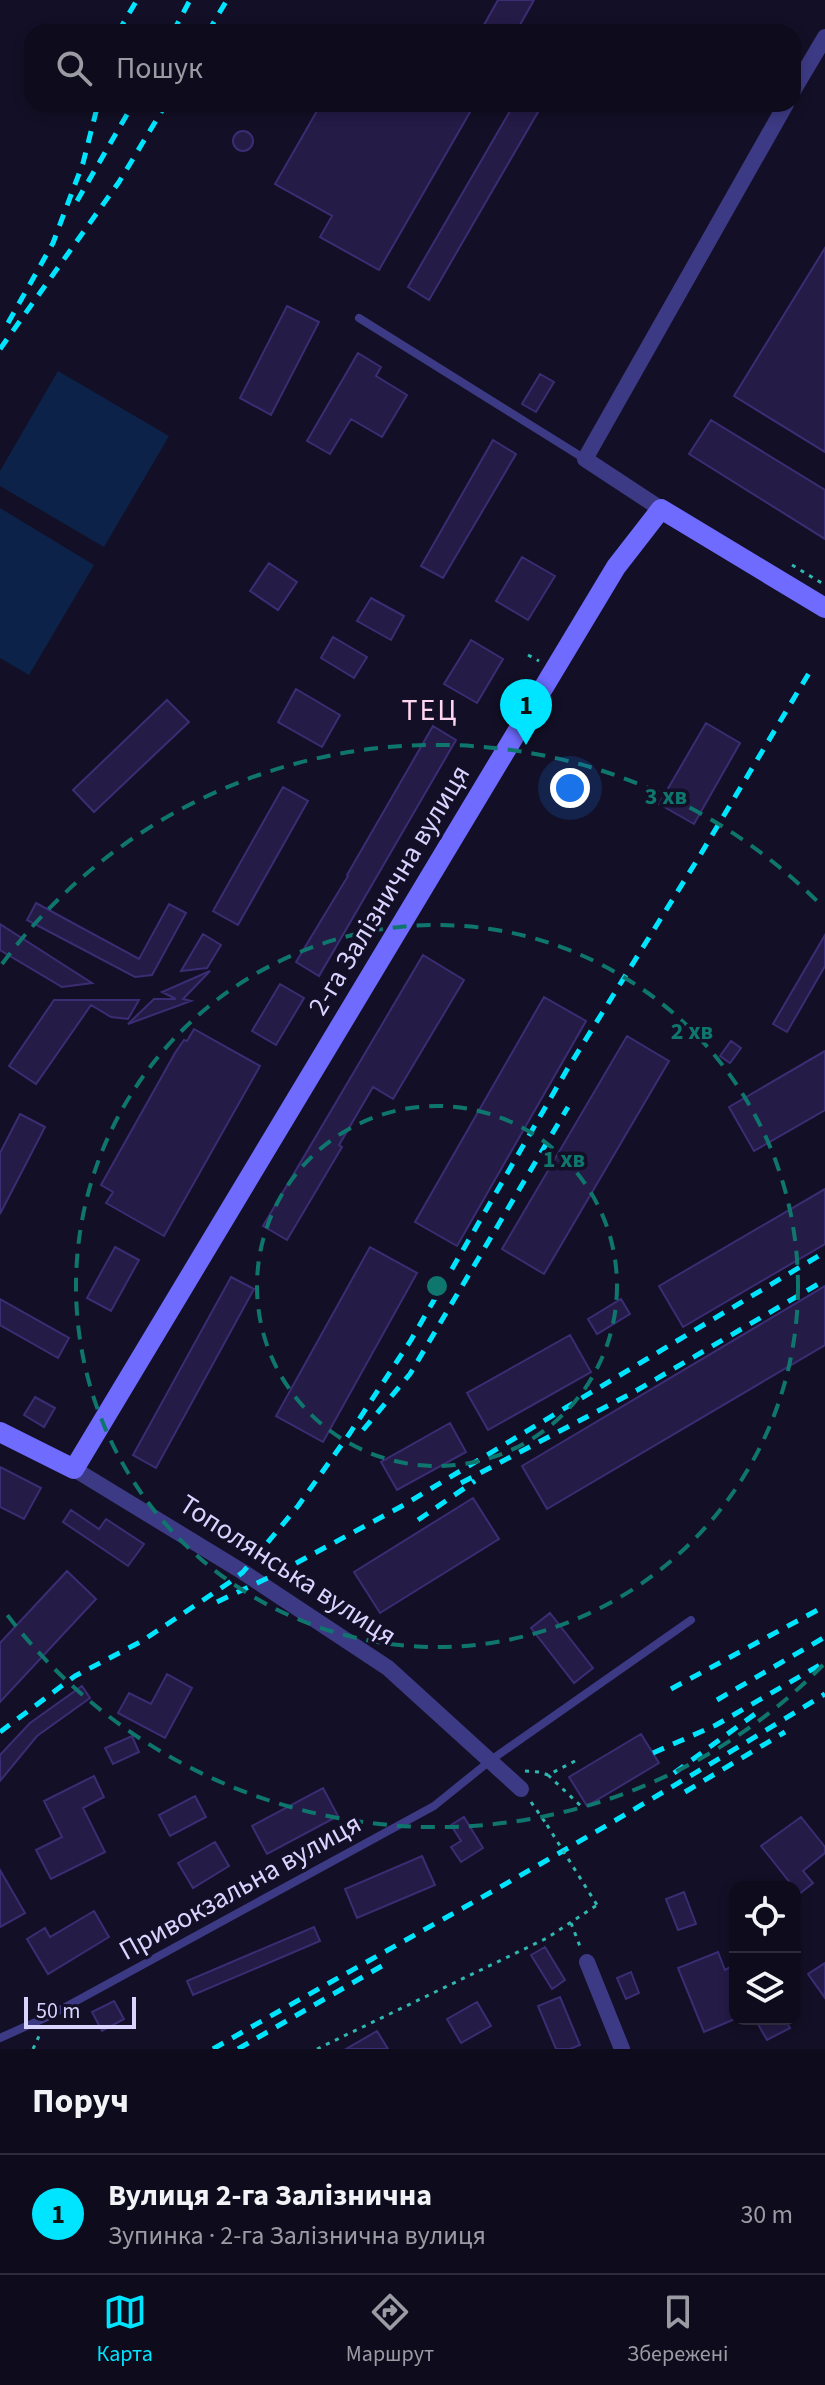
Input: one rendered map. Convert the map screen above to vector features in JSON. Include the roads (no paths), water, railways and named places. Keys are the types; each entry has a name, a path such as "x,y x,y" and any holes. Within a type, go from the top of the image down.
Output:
{"street":[{"path":"801,78 825,37"},
{"path":"781,112 585,459 825,608"},
{"name":"2-га Залізнична вулиця","path":"74,1469 616,567 661,509"},
{"name":"Тополянська вулиця","path":"0,1432 74,1469 243,1572 388,1668 521,1789"},
{"path":"587,1962 622,2049"}],"lane":[{"path":"359,318 585,459"},
{"name":"Привокзальна вулиця","path":"0,2038 47,2017 434,1806 491,1760 691,1620"}],"water":[{"path":"58,371 169,436 104,547 0,486 0,471"},
{"path":"0,508 94,565 29,675 0,658"}],"railway":[{"path":"123,24 137,0"},
{"path":"177,24 190,0"},
{"path":"213,24 227,0"},
{"path":"8,323 53,243 83,163 96,112"},
{"path":"77,201 128,112"},
{"path":"0,349 119,182 161,112"},
{"path":"0,1732 75,1676 142,1641 233,1580 298,1506 411,1340 568,1068 812,668"},
{"path":"363,1430 410,1374 568,1107"},
{"path":"217,1602 402,1506 825,1252"},
{"path":"461,1483 634,1392 825,1280"},
{"path":"418,1520 475,1481"},
{"path":"671,1689 825,1606"},
{"path":"717,1700 825,1637"},
{"path":"653,1753 716,1725 825,1662"},
{"path":"213,2049 573,1845 825,1694"},
{"path":"674,1773 755,1714"},
{"path":"685,1792 785,1732"},
{"path":"238,2049 387,1963"}],"place":[{"name":"Вулиця 2-га Залізнична","path":"526,745"}],"district":[{"name":"ТЕЦ","path":"430,710"}]}
